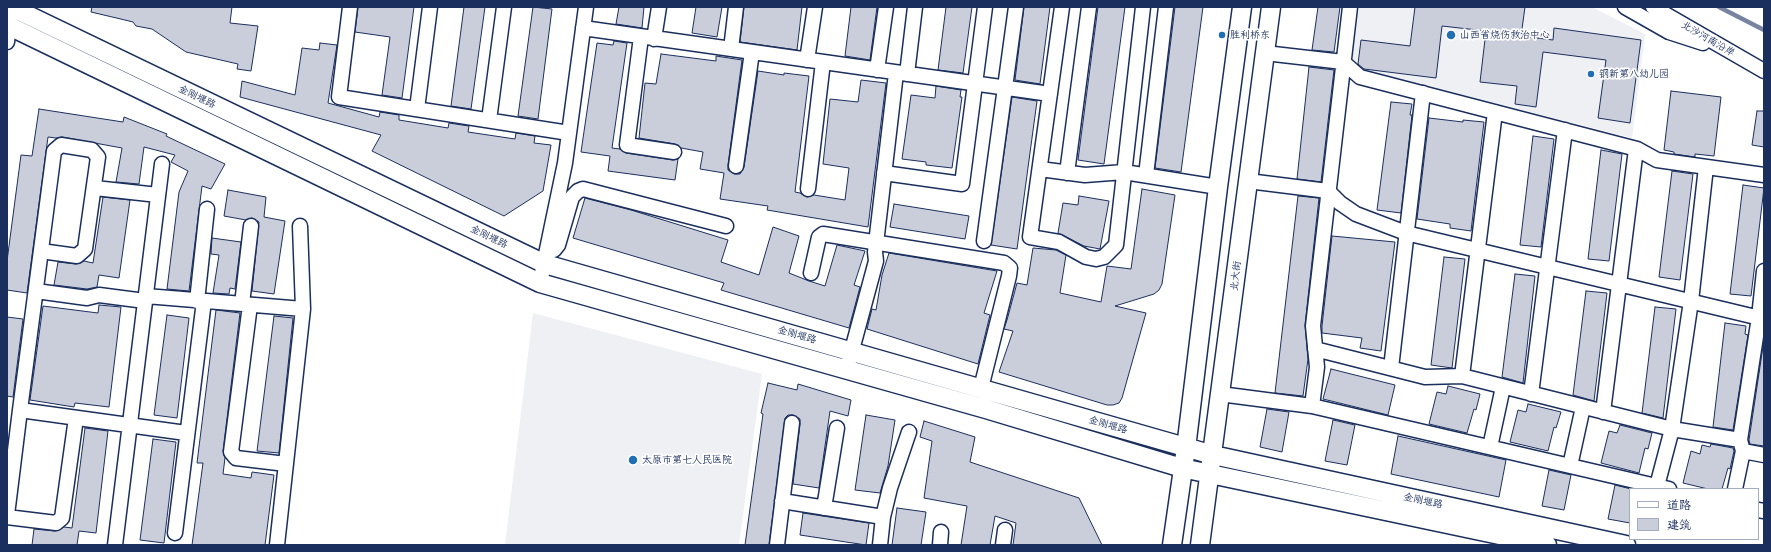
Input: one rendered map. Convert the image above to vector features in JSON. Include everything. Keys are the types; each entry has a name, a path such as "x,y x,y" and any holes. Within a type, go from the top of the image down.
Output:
{"main road":[{"name":"金刚堰路","path":"11,7 545,264 1186,448 1626,545"},
{"path":"1172,545 1186,448 1242,7"},
{"name":"北大街","path":"1200,545 1211,475 1220,394 1271,7"},
{"path":"8,31 540,283 986,409 1182,468 1547,545"}],"street":[{"path":"8,31 11,7"},
{"path":"350,7 339,97 569,133"},
{"path":"417,109 430,7"},
{"path":"489,120 504,7"},
{"path":"540,283 565,163 586,7"},
{"path":"659,7 648,38 627,145 674,152"},
{"path":"731,49 736,7"},
{"path":"808,60 815,7"},
{"path":"877,70 886,7"},
{"path":"846,370 876,261 874,252 884,173 915,7"},
{"path":"884,173 962,184 985,7"},
{"path":"984,241 1016,7"},
{"path":"1062,7 1030,237 1059,242 1086,257 1096,259 1104,258 1116,245 1143,7"},
{"path":"1067,173 1089,7"},
{"path":"1146,175 1166,7"},
{"path":"1312,406 1317,367 1313,326 1350,7"},
{"path":"1625,7 1670,32 1729,51"},
{"name":"北沙河南沿岸","path":"1653,7 1764,71"},
{"path":"583,28 1050,94"},
{"path":"736,166 752,52"},
{"path":"1265,53 1343,62 1360,77 1636,149 1657,160 1764,175"},
{"path":"808,189 823,62"},
{"path":"1391,368 1423,93"},
{"path":"1131,111 1153,114"},
{"path":"1462,376 1495,112"},
{"path":"1531,394 1565,130"},
{"path":"41,251 77,256 85,249 95,188 98,157 92,150 60,145 54,151 20,410 7,516 56,523 62,518 76,418"},
{"path":"1604,412 1636,149"},
{"path":"115,545 162,164"},
{"path":"1220,394 1312,406 1663,488 1691,301 1706,167"},
{"path":"1040,169 1085,175 1124,172 1218,187"},
{"path":"1248,181 1328,191 1340,203 1356,214 1406,233 1761,318"},
{"path":"95,188 158,195"},
{"path":"545,264 558,244 572,198 578,191 583,189 726,226"},
{"path":"175,533 200,301 207,210"},
{"path":"251,226 246,305 231,452 236,458 286,464"},
{"path":"277,545 303,309 300,226"},
{"path":"812,273 819,237 823,234 1004,263 1010,268 1009,276 981,388"},
{"path":"1735,488 1761,318 1764,271"},
{"path":"36,291 87,298 99,295 303,309"},
{"path":"1315,349 1425,376 1462,376 1741,446 1764,455"},
{"path":"1490,448 1503,387"},
{"path":"1570,466 1583,407"},
{"path":"20,410 186,433"},
{"path":"777,545 792,422"},
{"path":"824,508 836,428"},
{"path":"880,545 883,517 890,488 909,432"},
{"path":"782,501 883,517"},
{"path":"1003,545 1005,530"}],"shaded area":[{"path":"1359,7 1592,7 1645,34 1632,138 1358,68 1352,63"},
{"name":"太原市第七人民医院","path":"533,313 762,374 739,545 505,545"}],"building":[{"path":"92,7 232,7 230,23 258,26 251,71 237,69 238,64 186,52 152,29 136,26 133,22 91,12"},
{"path":"358,7 414,7 402,98 382,95 390,37 355,32"},
{"path":"464,7 485,7 471,109 451,106"},
{"path":"533,7 552,9 538,119 518,116"},
{"path":"619,7 644,7 642,28 616,24"},
{"path":"696,7 722,7 717,37 692,33"},
{"path":"744,7 802,7 797,50 740,42"},
{"path":"851,7 877,7 870,60 845,56"},
{"path":"946,7 972,7 963,73 938,70"},
{"path":"1024,7 1050,7 1040,84 1015,80"},
{"path":"1098,7 1125,7 1104,164 1078,160"},
{"path":"1175,7 1203,7 1181,172 1155,168"},
{"path":"1318,7 1340,7 1334,52 1312,50"},
{"path":"1415,7 1525,7 1521,36 1553,40 1554,28 1641,40 1630,123 1598,118 1606,60 1543,52 1536,107 1515,104 1517,86 1480,82 1486,31 1442,26 1436,78 1364,69 1358,64 1361,40 1410,46"},
{"path":"614,41 627,43 612,148 620,149 626,153 673,160 678,159 675,180 608,171 610,156 581,152 597,43 613,45"},
{"path":"320,43 337,45 328,103 379,117 380,112 399,115 399,120 448,128 449,123 469,126 468,132 515,139 516,133 535,136 534,143 551,145 543,191 504,216 372,151 381,135 240,97 242,81 295,95 302,48 319,50"},
{"path":"661,54 716,61 716,56 742,60 728,165 728,170 734,174 740,174 744,167 758,71 784,75 784,73 809,76 795,192 807,197 814,195 845,200 849,168 823,164 830,99 858,102 861,80 886,83 868,227 767,210 768,206 720,199 724,173 700,169 703,152 681,148 675,144 639,138 645,83 656,84"},
{"path":"1309,67 1334,70 1321,182 1297,179"},
{"path":"936,86 961,90 960,97 962,97 952,168 926,165 926,162 902,159 911,95 935,98"},
{"path":"1671,91 1721,97 1714,156 1695,154 1695,157 1674,154 1674,152 1664,150"},
{"path":"1012,97 1037,101 1017,249 991,245"},
{"path":"1391,102 1412,104 1401,213 1377,210"},
{"path":"39,109 123,122 124,117 167,134 166,136 225,164 211,189 202,186 189,291 167,289 179,192 188,171 171,162 175,155 144,147 139,184 116,182 122,148 62,137 48,137 27,293 7,290 7,261 21,155 32,156"},
{"path":"1757,111 1764,111 1764,147 1752,145"},
{"path":"1429,118 1463,122 1463,120 1484,122 1471,231 1450,228 1450,224 1417,219"},
{"path":"1533,136 1554,139 1541,247 1520,245"},
{"path":"1601,150 1622,154 1609,261 1588,259"},
{"path":"1672,171 1693,174 1680,280 1659,277"},
{"path":"1743,185 1764,188 1751,296 1730,294"},
{"path":"1142,189 1175,195 1162,284 1159,290 1154,294 1115,306 1146,313 1122,398 1119,403 1107,405 999,372 1013,331 1004,329 1017,283 1027,285 1033,248 1056,250 1066,255 1060,293 1101,302 1107,266 1131,269"},
{"path":"228,190 266,197 264,217 285,221 274,294 252,291 259,222 252,218 246,220 224,216"},
{"path":"1079,196 1109,201 1100,249 1084,246 1058,233 1063,203 1078,205"},
{"path":"1298,196 1319,198 1305,325 1308,359 1303,396 1275,393"},
{"path":"103,197 130,200 119,278 99,275 97,287 87,289 54,285 58,262 76,264 84,261 93,263"},
{"path":"585,198 631,210 728,240 721,262 759,275 773,227 799,236 789,273 825,286 837,245 865,251 854,285 860,287 849,328 721,290 724,283 573,238"},
{"path":"894,204 969,216 965,239 890,227"},
{"path":"1332,236 1395,242 1381,351 1360,348 1362,338 1322,333"},
{"path":"212,238 241,242 235,289 230,288 229,294 213,293 219,255 211,254"},
{"path":"889,253 997,271 984,313 990,315 978,364 867,329 872,309 876,310 882,275"},
{"path":"1444,257 1465,259 1452,368 1431,365"},
{"path":"1515,274 1535,276 1523,383 1502,377"},
{"path":"1586,291 1607,293 1594,401 1573,395"},
{"path":"99,305 121,307 109,407 75,403 74,407 30,400 43,306 98,313"},
{"path":"1655,307 1676,309 1663,418 1642,413"},
{"path":"216,310 240,313 223,451 225,458 223,474 251,478 252,472 274,475 265,545 192,545 203,463 197,463"},
{"path":"167,315 189,318 177,418 154,415"},
{"path":"274,316 293,318 279,453 257,451"},
{"path":"7,317 23,319 13,397 7,396"},
{"path":"1725,323 1746,326 1745,334 1748,335 1733,430 1713,427"},
{"path":"1764,340 1764,446 1750,444 1749,440"},
{"path":"1331,369 1395,385 1388,415 1323,399"},
{"path":"768,383 797,390 798,384 851,400 848,416 830,411 819,488 793,484 800,419 793,415 788,415 785,418 769,545 745,545 763,414 761,413"},
{"path":"1448,386 1480,394 1476,410 1474,409 1467,433 1429,424 1437,392 1446,394"},
{"path":"1528,404 1561,412 1556,428 1554,427 1548,451 1510,442 1518,410 1526,412"},
{"path":"1267,409 1289,412 1282,452 1260,447"},
{"path":"866,415 895,420 888,466 880,493 855,490"},
{"path":"1333,420 1355,425 1347,465 1325,461"},
{"path":"924,421 975,437 970,462 1079,498 1102,545 1013,545 1016,523 995,516 990,545 961,545 967,506 924,498 932,441 920,437"},
{"path":"1620,425 1652,433 1648,449 1645,448 1639,473 1601,463 1609,431 1617,433"},
{"path":"85,428 108,431 96,533 79,531 77,545 32,545 34,529 55,531 64,527 72,528"},
{"path":"1398,436 1506,460 1499,497 1391,474"},
{"path":"153,439 176,442 164,543 140,540"},
{"path":"1711,444 1733,448 1734,451 1730,469 1728,468 1722,488 1704,488 1683,483 1691,451 1700,454 1702,445 1710,447"},
{"path":"1549,470 1571,475 1564,510 1542,506"},
{"path":"1615,485 1629,488 1629,523 1608,519"},
{"path":"897,508 926,512 921,545 892,545"},
{"path":"803,513 869,523 866,545 800,535"}],"waterway":[{"path":"1719,7 1764,30"}],"place":[{"name":"胜利桥东","path":"1222,35"},
{"name":"山西省烧伤救治中心","path":"1451,35"},
{"name":"钢新第八幼儿园","path":"1591,74"},
{"name":"太原市第七人民医院","path":"633,460"}]}
